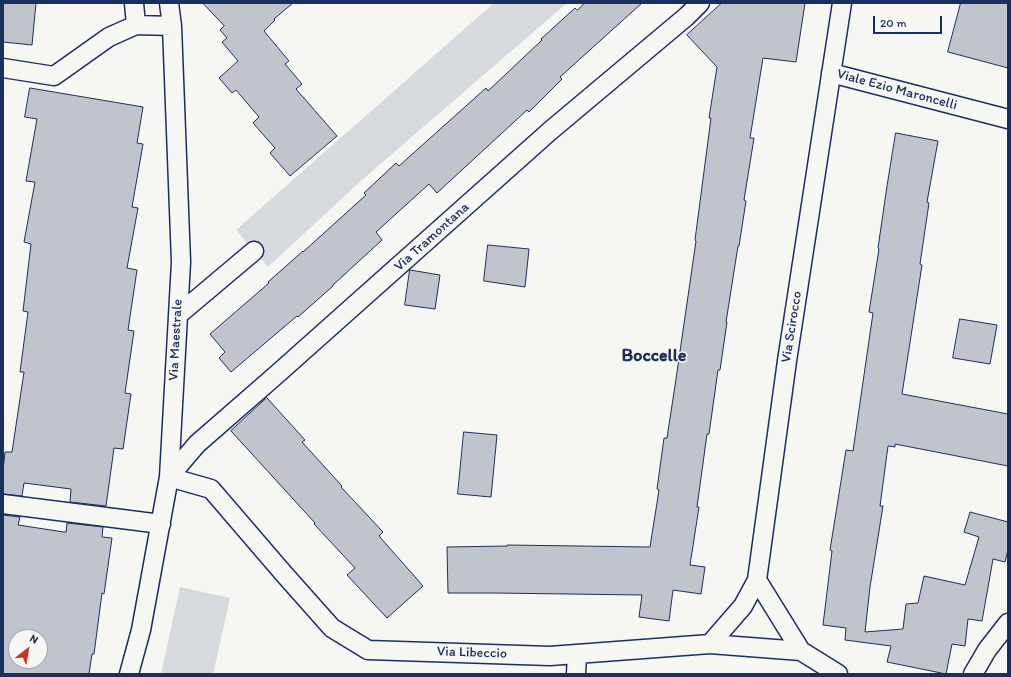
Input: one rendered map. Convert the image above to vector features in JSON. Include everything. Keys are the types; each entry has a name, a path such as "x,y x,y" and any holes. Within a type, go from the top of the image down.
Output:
{"street":[{"path":"134,3 136,25"},
{"name":"Via Maestrale","path":"129,674 141,630 169,477 181,262 172,26 169,3"},
{"name":"Via Tramontana","path":"169,477 197,444 550,131 700,3"},
{"name":"Viale Ezio Maroncelli","path":"842,3 831,73 1008,119"},
{"path":"3,68 54,76 109,37 136,25 172,26"},
{"name":"Via Scirocco","path":"710,644 743,606 757,580 787,361 831,73"},
{"path":"178,315 254,251"},
{"name":"Via Libeccio","path":"169,477 210,489 332,628 368,650 550,656 710,644 801,651 838,674"},
{"path":"3,504 161,524"},
{"path":"757,580 801,651"},
{"path":"973,674 987,650 1008,623"},
{"path":"576,674 577,654"}],"shaded area":[{"path":"494,3 567,3 363,179 268,267 236,230"},
{"path":"180,587 230,598 213,674 161,674"}],"building":[{"path":"3,3 36,3 32,45 3,42"},
{"path":"203,3 293,3 274,19 275,20 264,31 289,61 285,64 302,84 296,89 337,136 290,176 270,153 275,148 253,123 259,117 236,90 232,93 219,78 238,61 222,42 227,38 220,30 224,26"},
{"path":"585,3 642,3 560,77 562,79 529,112 527,110 437,193 429,184 376,232 382,240 298,317 297,316 231,372 219,358 225,352 210,334 366,195 364,193 396,163 399,166 486,88 488,91 575,8 577,10"},
{"path":"722,3 805,3 796,62 763,58 750,138 754,138 744,200 746,201 726,322 720,370 718,370 709,434 707,434 697,507 699,507 690,565 705,567 701,594 673,590 669,621 639,617 642,595 448,593 447,547 507,545 650,547 659,490 657,489 664,438 667,438 696,241 711,118 709,118 717,67 687,35"},
{"path":"961,3 1008,3 1008,68 948,52"},
{"path":"30,88 143,107 137,143 143,144 132,207 138,208 127,268 137,270 128,330 134,331 125,393 131,394 123,449 114,448 106,506 70,502 71,489 24,483 22,496 3,494 5,452 12,452 24,372 20,372 28,312 23,311 31,244 24,242 35,182 26,181 37,119 25,117"},
{"path":"896,133 938,141 927,202 929,203 920,264 922,265 902,394 1008,414 1008,466 895,444 895,447 888,446 880,506 883,506 870,587 865,632 903,629 906,604 918,603 924,576 965,585 979,537 964,532 970,512 1008,522 1008,550 1005,562 993,559 982,621 968,619 965,646 952,644 946,674 887,662 891,646 845,640 846,628 823,625 832,551 830,550 846,450 853,451 873,313 869,312"},
{"path":"488,245 529,249 525,287 484,281"},
{"path":"410,270 440,275 435,309 405,305"},
{"path":"960,319 997,325 990,364 953,358"},
{"path":"267,398 305,440 302,442 383,532 379,536 423,586 387,618 347,575 355,568 231,431"},
{"path":"464,432 497,435 491,497 458,494"},
{"path":"3,515 20,517 18,525 64,532 66,532 67,523 103,527 102,537 112,538 104,594 102,593 94,654 92,654 89,674 3,674"}],"district":[{"name":"Boccelle","path":"654,356"}]}
